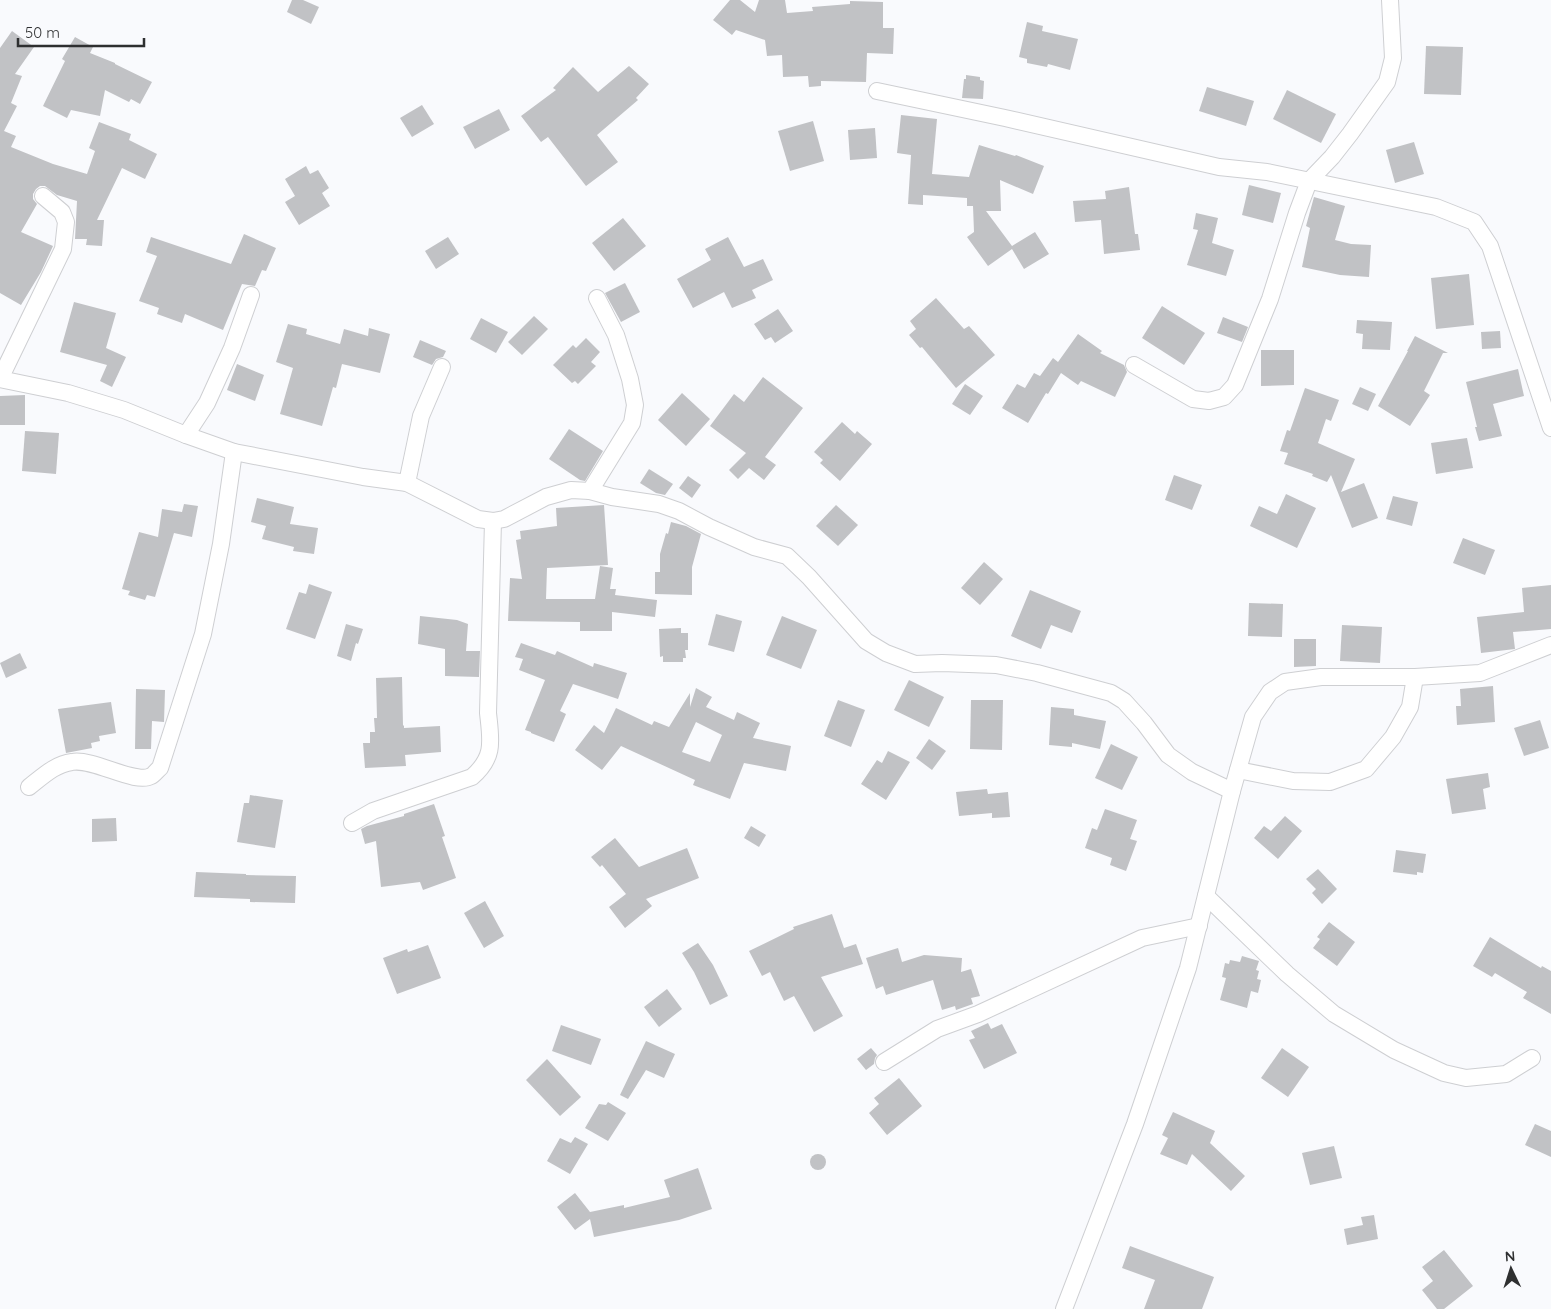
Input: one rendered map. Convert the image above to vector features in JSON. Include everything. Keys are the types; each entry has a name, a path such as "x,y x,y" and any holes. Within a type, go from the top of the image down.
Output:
{"street":[{"path":"1134,365 1193,399 1209,401 1224,397 1235,385 1270,299 1309,181 1350,134 1387,82 1393,58 1390,0"},
{"path":"876,91 1005,118 1219,167 1267,172 1436,207 1474,222 1490,246 1551,428"},
{"path":"43,196 62,212 66,222 63,249 0,379 68,393 124,410 234,452 363,477 407,483 478,519 504,520 546,497 571,490 590,491 612,497 659,504 679,511 754,547 787,556 809,577 866,641 886,652 915,664 996,665 1036,673 1111,693 1124,701 1144,723 1168,755 1192,772 1232,792"},
{"path":"186,435 210,395 232,348 251,295"},
{"path":"590,491 632,423 635,405 630,379 616,335 598,298"},
{"path":"407,483 421,416 442,367"},
{"path":"29,787 56,767 73,761 97,765 139,778 151,776 160,768 203,634 221,544 234,452"},
{"path":"352,823 373,811 472,776 483,767 491,744 488,713 493,521"},
{"path":"1064,1309 1136,1124 1188,968 1232,792 1253,717 1270,692 1285,682 1321,677 1415,677 1480,674 1551,644"},
{"path":"1238,770 1292,781 1330,782 1366,769 1393,737 1410,707 1415,677"},
{"path":"1206,896 1287,974 1334,1014 1394,1050 1444,1073 1466,1078 1506,1074 1532,1058"},
{"path":"884,1062 937,1029 978,1014 1142,938 1199,926"}],"building":[{"path":"292,0 303,0 319,7 311,24 287,12"},
{"path":"730,0 740,0 755,12 759,0 785,0 787,13 813,11 812,7 850,4 850,1 883,2 883,28 894,28 893,54 867,53 866,82 821,81 821,86 809,87 808,76 783,77 782,55 767,56 765,40 736,30 732,35 713,20"},
{"path":"1027,22 1043,26 1042,31 1078,39 1070,70 1048,64 1047,67 1027,63 1027,59 1019,57"},
{"path":"12,31 34,47 15,74 22,76 11,103 17,106 4,131 16,136 11,147 53,164 87,174 95,151 89,148 99,122 131,134 129,140 157,154 145,179 122,168 97,220 104,220 102,246 86,245 87,239 75,239 77,201 57,195 45,186 40,186 36,189 33,199 37,204 21,232 53,246 41,272 21,305 0,293 0,48"},
{"path":"75,37 93,47 90,53 115,63 152,82 140,104 131,99 129,102 105,90 100,116 71,110 67,118 43,106 65,61 62,59"},
{"path":"1426,46 1463,47 1461,95 1424,94"},
{"path":"629,66 649,84 636,98 638,100 597,135 618,162 586,186 548,137 541,142 521,116 556,90 553,88 573,67 598,92"},
{"path":"966,75 980,77 980,80 984,81 983,99 962,98"},
{"path":"1207,87 1254,101 1246,126 1199,111"},
{"path":"1287,90 1336,114 1321,143 1273,119"},
{"path":"422,105 434,124 412,137 400,118"},
{"path":"499,109 510,130 475,149 463,127"},
{"path":"901,115 937,119 932,174 969,177 979,145 1016,155 1044,166 1033,194 1000,180 1001,211 986,211 1012,246 1035,232 1049,254 1024,269 1012,249 988,266 967,237 974,232 973,206 967,206 967,198 923,195 923,205 908,204 911,155 897,153"},
{"path":"813,121 824,161 790,171 778,131"},
{"path":"875,128 877,158 850,160 848,130"},
{"path":"1414,142 1424,174 1395,183 1386,150"},
{"path":"306,166 310,174 318,170 329,188 322,193 330,206 299,225 285,202 295,196 285,179"},
{"path":"1249,185 1281,193 1273,223 1242,215"},
{"path":"1129,187 1135,234 1138,234 1140,250 1104,254 1101,220 1075,222 1073,201 1106,199 1105,191"},
{"path":"1314,197 1345,206 1335,240 1351,244 1371,245 1369,277 1340,275 1302,267 1310,228 1306,226"},
{"path":"1196,213 1218,218 1212,243 1234,250 1226,276 1187,265 1198,230 1193,229"},
{"path":"623,218 646,246 614,271 592,243"},
{"path":"244,234 276,248 266,271 262,270 255,286 242,284 223,330 185,314 182,323 157,314 159,308 139,301 157,256 146,252 151,237 231,264"},
{"path":"448,237 459,254 436,269 425,251"},
{"path":"728,237 744,267 763,259 773,280 752,290 756,298 732,308 724,292 693,308 677,279 711,260 705,249"},
{"path":"1469,274 1474,325 1436,329 1431,278"},
{"path":"625,283 640,312 621,322 605,293"},
{"path":"936,298 964,329 969,326 995,355 956,388 922,347 920,348 909,335 916,329 910,321"},
{"path":"74,302 116,313 106,348 126,357 112,387 100,381 107,365 60,352"},
{"path":"1162,306 1205,333 1184,365 1142,338"},
{"path":"778,309 793,331 775,343 771,337 765,340 754,324"},
{"path":"534,316 548,329 522,355 508,342"},
{"path":"1223,317 1248,327 1242,342 1217,333"},
{"path":"481,318 508,332 496,353 470,339"},
{"path":"1357,320 1392,322 1390,350 1362,349 1363,334 1356,333"},
{"path":"288,324 307,329 306,334 340,344 344,329 368,336 369,328 390,334 380,373 342,364 336,388 333,387 322,426 280,414 293,368 276,362"},
{"path":"1500,331 1501,348 1482,349 1481,332"},
{"path":"1078,334 1102,351 1100,353 1124,365 1127,372 1115,397 1081,381 1078,385 1061,373 1048,394 1046,393 1028,423 1002,408 1017,384 1025,388 1034,373 1040,376 1053,358 1058,362"},
{"path":"1415,336 1448,353 1443,353 1424,391 1430,395 1410,426 1378,406"},
{"path":"586,338 600,352 591,362 596,366 578,384 575,381 572,383 553,365 573,345 576,348"},
{"path":"420,340 446,351 443,357 436,359 432,365 413,357"},
{"path":"1261,350 1294,350 1294,385 1261,386"},
{"path":"237,364 264,375 255,401 227,390"},
{"path":"1518,369 1524,396 1493,404 1502,436 1479,441 1466,382"},
{"path":"763,377 803,408 765,457 776,465 764,480 749,468 738,479 729,470 746,453 710,426 734,394 744,402"},
{"path":"965,384 983,396 970,415 952,404"},
{"path":"1360,387 1376,394 1368,411 1352,404"},
{"path":"1305,388 1339,400 1331,421 1326,419 1318,443 1355,459 1341,492 1364,483 1378,518 1352,528 1331,475 1327,482 1312,476 1313,474 1284,464 1288,453 1280,451 1287,430 1290,431"},
{"path":"682,393 710,419 686,446 658,420"},
{"path":"25,395 25,425 0,425 0,396"},
{"path":"842,422 855,434 857,431 872,444 840,481 820,463 823,460 814,452"},
{"path":"569,429 603,451 585,481 580,480 549,459"},
{"path":"25,431 59,433 56,474 22,471"},
{"path":"1467,438 1473,468 1436,474 1431,443"},
{"path":"649,469 673,484 665,495 656,493 640,483"},
{"path":"1174,475 1202,485 1192,510 1165,500"},
{"path":"688,476 701,485 692,498 679,488"},
{"path":"1286,494 1316,508 1297,548 1250,526 1259,506 1277,514"},
{"path":"1393,496 1418,502 1412,526 1386,519"},
{"path":"257,498 294,507 290,524 318,528 314,554 293,551 294,547 262,539 266,526 251,522"},
{"path":"184,504 198,506 192,537 174,533 155,597 147,595 145,600 128,595 130,591 122,589 139,532 158,537 162,509 182,512"},
{"path":"604,505 608,565 547,568 546,599 595,599 600,566 613,568 610,589 616,589 615,595 657,600 655,617 612,612 612,631 580,631 580,622 508,621 510,578 522,579 516,540 521,539 520,531 557,526 556,508"},
{"path":"836,505 858,525 838,546 816,526"},
{"path":"671,522 686,526 701,534 692,567 692,595 655,594 655,572 660,572 660,554"},
{"path":"1463,538 1495,550 1485,575 1453,563"},
{"path":"984,562 1003,579 980,605 961,588"},
{"path":"309,584 332,592 315,639 286,629 299,592 306,594"},
{"path":"1551,585 1551,629 1513,632 1515,649 1481,653 1477,617 1524,612 1522,588"},
{"path":"1030,590 1081,611 1072,633 1051,625 1041,649 1011,636"},
{"path":"1249,603 1283,604 1282,637 1248,636"},
{"path":"716,614 742,621 734,652 708,645"},
{"path":"420,616 457,620 468,624 466,651 480,651 479,677 445,676 445,649 418,644"},
{"path":"782,616 817,630 801,669 766,655"},
{"path":"346,624 363,629 358,644 356,643 351,661 337,656"},
{"path":"1342,625 1382,627 1380,663 1340,661"},
{"path":"681,628 681,633 688,633 688,650 685,650 686,658 683,658 683,662 663,662 663,656 660,657 659,629"},
{"path":"1294,639 1316,639 1316,666 1294,667"},
{"path":"521,643 555,655 557,651 593,667 594,663 627,673 618,699 573,684 560,711 566,714 554,742 525,730 545,680 519,670 523,659 515,657"},
{"path":"20,653 27,668 6,678 0,663"},
{"path":"402,677 404,728 440,726 441,752 405,755 406,766 365,768 363,743 370,743 370,732 375,732 374,718 377,718 376,678"},
{"path":"909,680 944,697 929,727 894,710"},
{"path":"1493,686 1495,722 1457,725 1456,706 1461,706 1460,689"},
{"path":"696,688 712,697 706,707 734,720 737,712 760,723 753,738 791,746 786,771 744,763 730,799 693,785 695,780 621,746 602,770 575,750 594,725 604,733 616,708 652,725 654,721 669,727 690,693 690,707","holes":["696,722 722,735 710,762 682,752"]},
{"path":"136,689 165,690 164,722 152,721 151,749 135,749"},
{"path":"838,700 865,710 851,747 824,736"},
{"path":"971,700 1003,700 1002,750 970,749"},
{"path":"111,702 116,733 99,736 100,741 91,743 92,748 66,753 58,709"},
{"path":"1051,707 1074,709 1074,715 1106,721 1100,749 1072,743 1072,747 1049,745"},
{"path":"1540,720 1549,748 1524,756 1514,728"},
{"path":"929,739 946,751 932,770 916,758"},
{"path":"1111,744 1138,757 1122,790 1095,778"},
{"path":"888,751 910,762 886,800 861,784 877,760 882,763"},
{"path":"1488,773 1490,787 1483,789 1486,809 1452,814 1446,779"},
{"path":"987,789 988,794 1008,792 1010,817 992,818 992,813 959,816 956,792"},
{"path":"250,795 283,800 275,848 237,842 244,803 249,803"},
{"path":"434,804 445,836 442,837 456,878 423,890 420,882 381,887 376,841 365,844 361,829 404,816 404,814"},
{"path":"1105,809 1137,820 1130,839 1137,841 1126,871 1110,865 1112,858 1085,848 1092,828 1097,830"},
{"path":"1285,816 1302,831 1278,859 1254,838 1264,826 1271,831"},
{"path":"116,818 117,841 92,842 92,819"},
{"path":"751,826 766,835 759,847 744,838"},
{"path":"615,838 639,867 687,848 699,878 646,899 652,906 625,928 609,907 626,894 602,865 600,867 591,857"},
{"path":"1396,850 1426,854 1423,873 1417,872 1417,875 1393,872"},
{"path":"1318,869 1337,889 1322,904 1312,893 1316,889 1306,879"},
{"path":"196,872 296,876 295,903 250,902 250,899 194,897"},
{"path":"485,901 504,936 484,948 464,913"},
{"path":"832,914 844,948 856,944 863,964 821,977 843,1016 814,1032 794,996 784,1001 770,972 762,976 749,951 794,929 793,927"},
{"path":"1329,922 1355,942 1337,966 1313,948 1320,939 1317,937"},
{"path":"1490,937 1541,968 1542,966 1551,971 1551,1014 1523,998 1527,992 1495,973 1492,977 1473,966"},
{"path":"698,943 713,965 728,996 710,1005 694,972 682,953"},
{"path":"428,945 441,978 397,994 383,958 407,949 408,952"},
{"path":"898,948 902,962 924,955 962,958 961,972 971,969 980,996 971,998 973,1004 956,1010 955,1006 942,1010 933,980 886,995 883,986 876,989 866,958"},
{"path":"1242,956 1259,961 1256,970 1259,971 1257,979 1261,980 1258,993 1251,991 1247,1008 1220,1000 1226,978 1222,977 1225,963 1229,964 1230,960 1240,962"},
{"path":"667,989 682,1009 659,1027 644,1007"},
{"path":"988,1023 991,1029 1002,1024 1017,1053 984,1069 969,1040 975,1038 971,1031"},
{"path":"561,1025 601,1039 591,1065 552,1051"},
{"path":"646,1041 675,1054 664,1078 646,1070 628,1099 620,1095"},
{"path":"871,1048 877,1055 874,1064 866,1070 857,1059"},
{"path":"1282,1048 1309,1067 1288,1097 1261,1078"},
{"path":"547,1059 581,1097 560,1116 526,1080"},
{"path":"899,1078 922,1106 887,1135 869,1113 879,1104 874,1098"},
{"path":"608,1102 626,1113 608,1141 585,1128 599,1104 606,1105"},
{"path":"1173,1112 1215,1131 1210,1143 1245,1176 1231,1191 1192,1154 1187,1165 1160,1154 1168,1138 1162,1135"},
{"path":"1535,1124 1551,1131 1551,1157 1525,1145"},
{"path":"575,1137 588,1144 570,1174 547,1161 560,1138 571,1143"},
{"path":"1334,1146 1342,1178 1310,1185 1302,1153"},
{"path":"815,1154 821,1154 826,1159 824,1168 815,1170 810,1165 810,1159"},
{"path":"698,1168 712,1209 679,1220 594,1237 590,1219 575,1230 557,1207 575,1193 590,1212 624,1205 624,1208 670,1197 664,1180"},
{"path":"1374,1215 1378,1239 1347,1245 1344,1229 1363,1225 1361,1217"},
{"path":"1130,1246 1214,1277 1202,1309 1144,1309 1155,1280 1122,1268"},
{"path":"1444,1250 1473,1286 1444,1309 1437,1309 1422,1290 1433,1281 1422,1267"}]}
